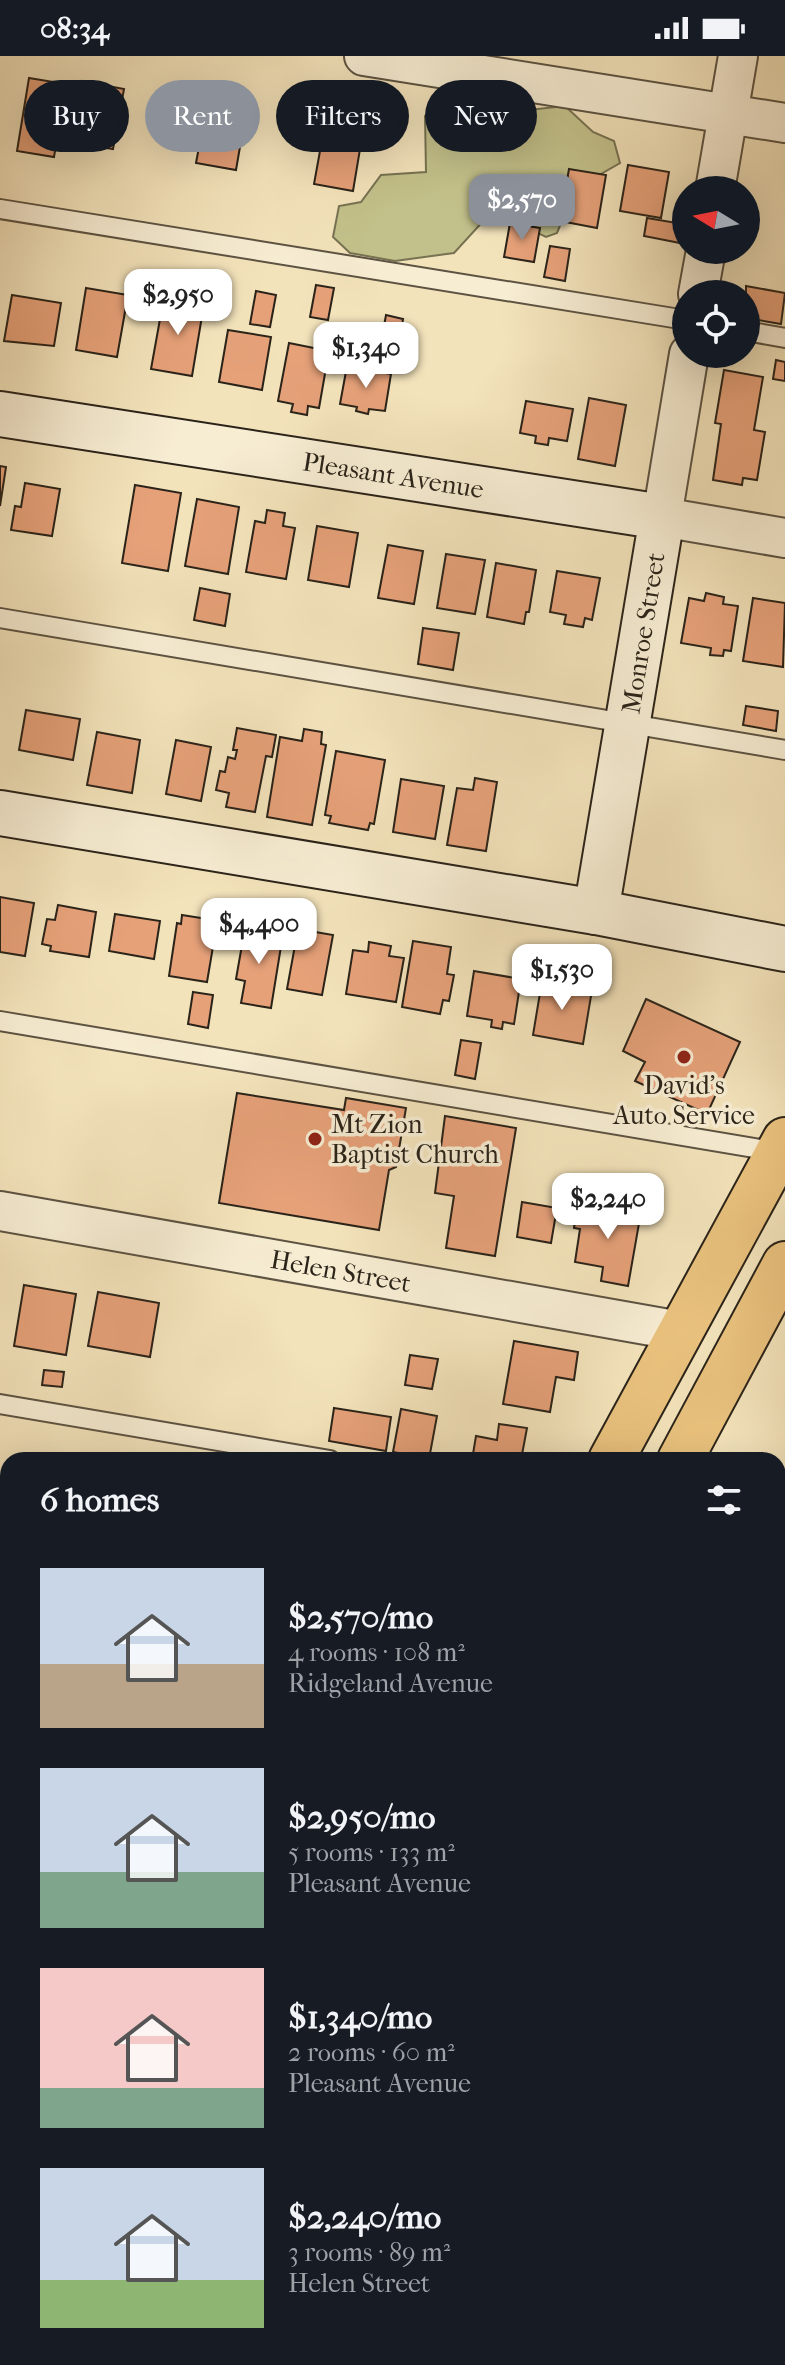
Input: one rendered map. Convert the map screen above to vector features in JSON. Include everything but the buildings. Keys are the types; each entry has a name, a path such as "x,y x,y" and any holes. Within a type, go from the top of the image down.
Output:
{"main road":[{"path":"615,1452 782,1146"},
{"path":"684,1452 785,1264"}],"street":[{"path":"364,56 785,123"},
{"path":"717,176 738,56"},
{"name":"Monroe Street","path":"596,912 687,368"},
{"name":"Pleasant Avenue","path":"0,414 785,538"},
{"path":"0,813 596,912 785,949"},
{"name":"Helen Street","path":"0,1211 680,1331"}],"lane":[{"path":"0,209 672,318"},
{"path":"760,334 785,338"},
{"path":"0,618 628,721 785,750"},
{"path":"0,1021 782,1146"},
{"path":"0,1404 283,1452"}],"shaded area":[{"path":"565,106 593,132 614,141 620,163 575,189 557,233 546,237 513,221 486,218 454,253 395,261 350,253 333,237 339,206 361,202 381,175 426,172 426,152 537,152 537,109"}],"place":[{"name":"David's Auto Service","path":"684,1057"},
{"name":"Mt Zion Baptist Church","path":"315,1139"}]}
